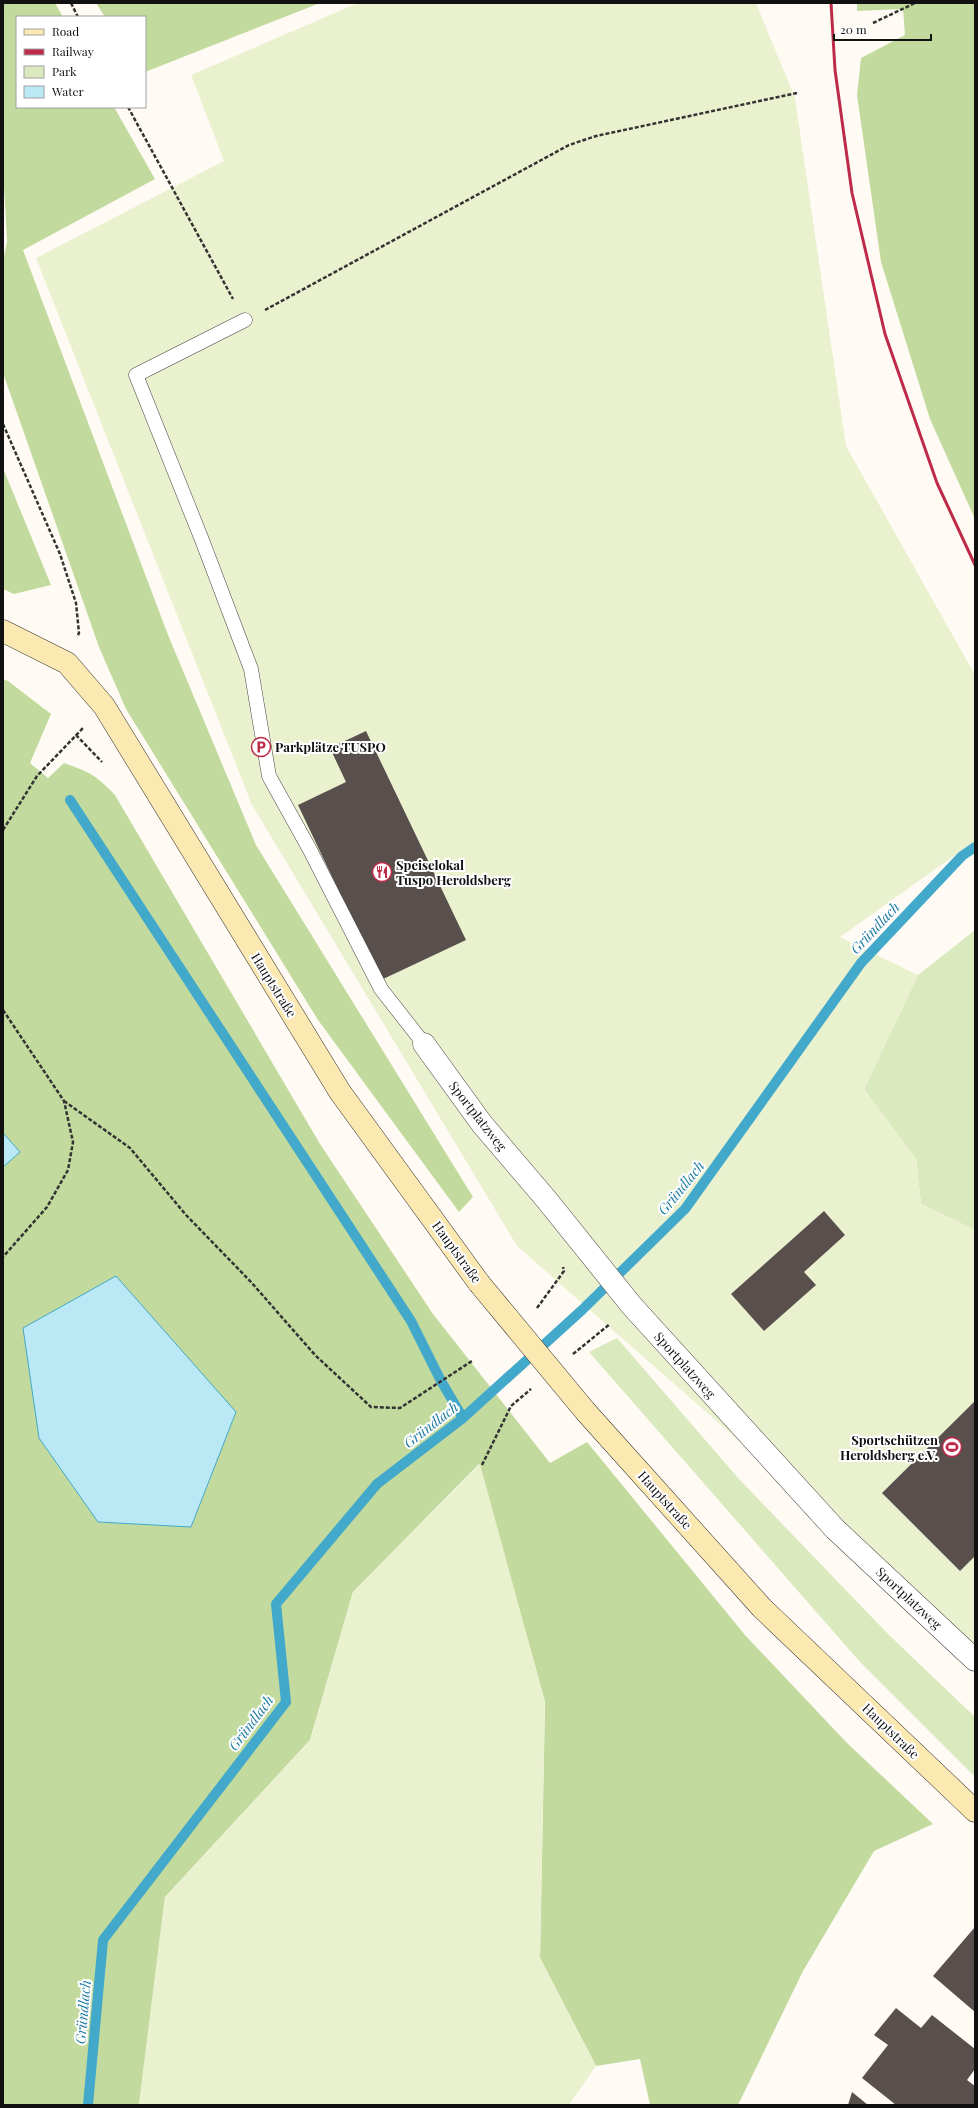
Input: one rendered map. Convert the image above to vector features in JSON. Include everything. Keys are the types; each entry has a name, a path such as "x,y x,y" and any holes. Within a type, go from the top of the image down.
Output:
{"street":[{"name":"Hauptstraße","path":"8,635 67,663 104,706 340,1092 480,1284 586,1412 762,1608 975,1811"},
{"name":"Sportplatzweg","path":"424,1044 482,1124 546,1199 632,1306 835,1529 975,1660"}],"lane":[{"path":"245,320 136,375 202,540 251,669 269,776 310,850 381,989 424,1044"}],"path":[{"path":"71,3 78,16"},
{"path":"873,23 915,3"},
{"path":"129,108 245,320 290,299 569,145 596,136 797,93"},
{"path":"3,424 60,554 76,603 79,633 67,663"},
{"path":"3,830 37,776 104,706"},
{"path":"3,1010 64,1101 130,1148 186,1215 251,1282 314,1355 371,1407 400,1408 472,1361"},
{"path":"3,1257 47,1207 68,1170 73,1142 64,1101"}],"green space":[{"path":"3,3 55,3 62,16 16,16 16,108 115,108 155,179 23,250 168,635 256,845 473,1197 459,1212 318,1020 126,709 99,647 3,373 3,261 7,242 3,167"},
{"path":"96,3 320,3 146,72 146,16 104,16"},
{"path":"358,3 756,3 795,98 846,446 975,675 975,841 840,937 918,975 864,1089 916,1159 921,1204 975,1230 975,1648 517,1246 252,805 36,258 224,161 191,75"},
{"path":"857,3 975,3 975,519 930,419 881,262 857,95 861,58 905,35 903,9 857,11"},
{"path":"3,468 51,585 14,594 3,589"},
{"path":"3,679 8,681 51,714 30,763 48,778 64,763 73,766 92,775 115,795 320,1144 433,1314 550,1463 587,1442 745,1635 846,1742 933,1824 874,1851 803,1971 738,2105 650,2105 640,2059 596,2066 540,1958 545,1702 479,1464 353,1592 310,1740 165,1897 139,2105 3,2105 3,1167 19,1152 3,1133"},
{"path":"975,930 975,1230 921,1204 916,1159 864,1089 918,975"},
{"path":"617,1338 739,1479 888,1634 975,1717 975,1777 860,1662 589,1352"},
{"path":"480,1464 545,1702 540,1958 596,2066 569,2105 139,2105 165,1897 310,1740 353,1592"}],"water":[{"path":"3,1133 20,1152 3,1167"},
{"path":"116,1276 236,1412 191,1527 98,1522 39,1438 23,1328"}],"building":[{"name":"Speiselokal Tuspo Heroldsberg","path":"366,731 466,940 381,980 298,805 346,782 330,748"},
{"path":"824,1211 845,1235 804,1272 816,1285 764,1331 731,1294"},
{"name":"Sportschützen Heroldsberg e.V.","path":"975,1401 975,1556 960,1571 882,1493"},
{"path":"975,1927 975,2012 933,1976"},
{"path":"896,2008 921,2028 932,2015 975,2049 975,2069 967,2080 975,2086 974,2105 896,2105 862,2078 888,2045 874,2035"},
{"path":"852,2092 868,2105 848,2105"}],"waterway":[{"path":"70,800 411,1321 441,1381 463,1418"},
{"name":"Gründlach","path":"88,2105 103,1940 286,1702 276,1604 377,1484 463,1418 582,1310 685,1209 861,963 962,856 975,847"}],"railway":[{"path":"831,3 835,70 852,193 885,334 937,483 975,565"}],"place":[{"name":"Parkplätze TUSPO","path":"261,747"},
{"name":"Speiselokal Tuspo Heroldsberg","path":"382,872"},
{"name":"Sportschützen Heroldsberg e.V.","path":"952,1447"}]}
